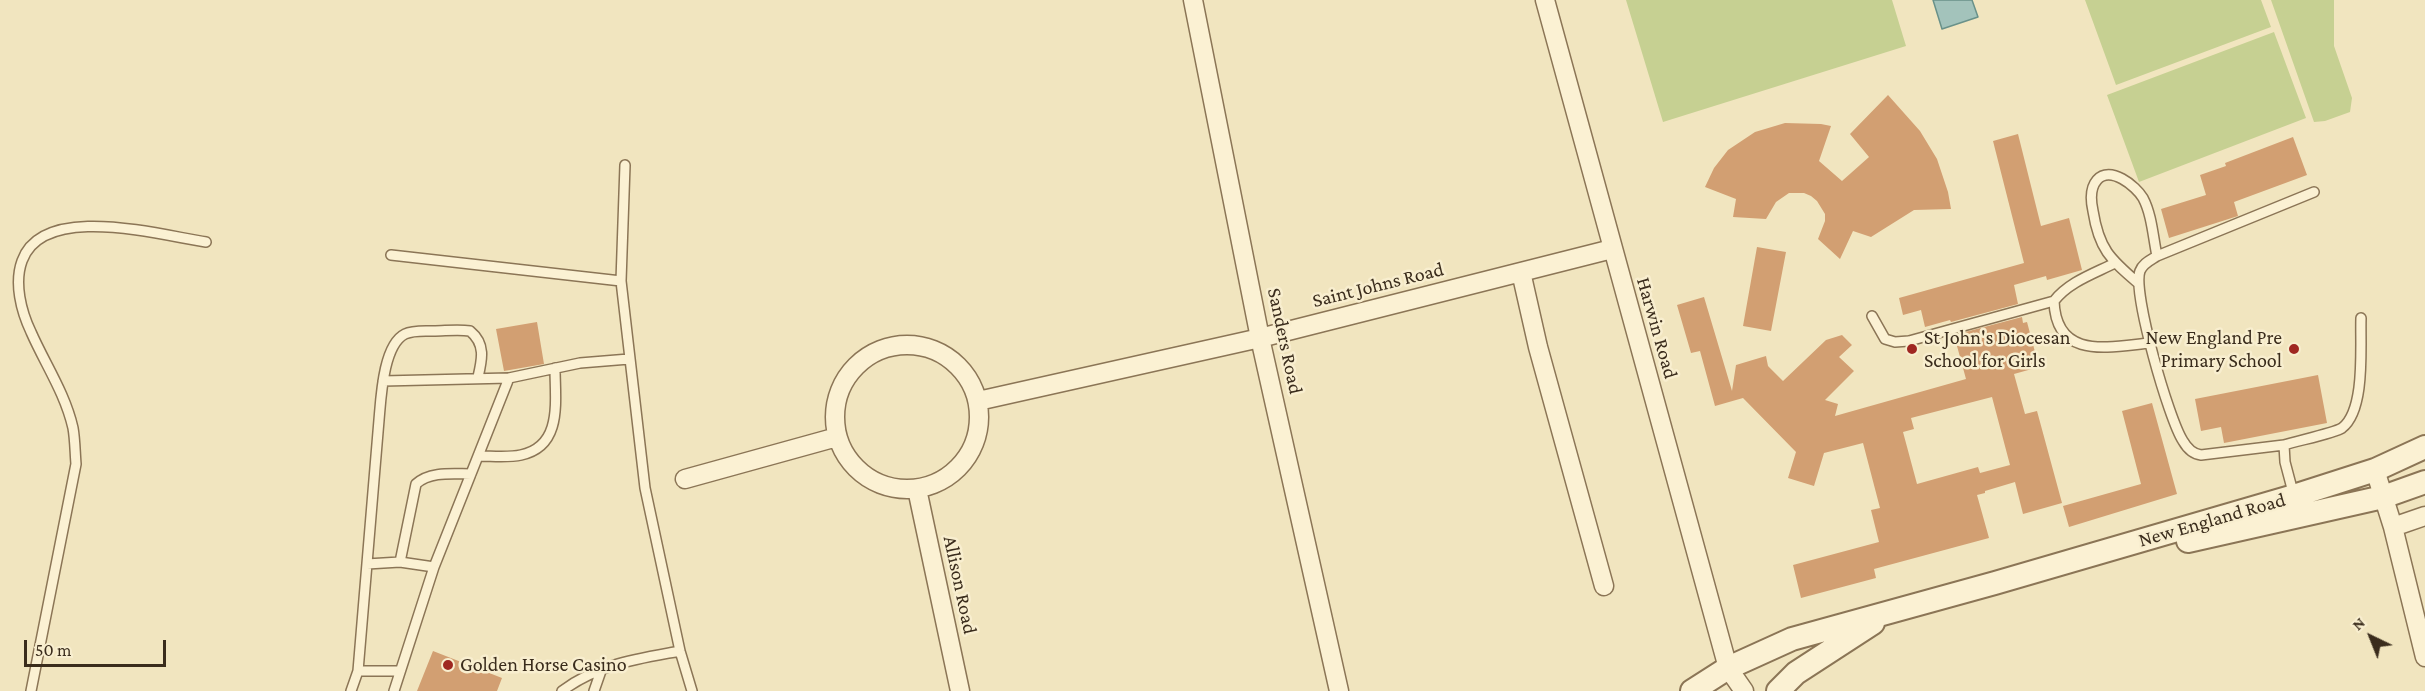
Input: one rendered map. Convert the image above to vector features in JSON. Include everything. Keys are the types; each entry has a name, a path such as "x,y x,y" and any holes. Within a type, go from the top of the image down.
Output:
{"street":[{"name":"Sanders Road","path":"1193,0 1260,338 1339,691"},
{"name":"Harwin Road","path":"1545,0 1728,668 1744,691"},
{"name":"Saint Johns Road","path":"978,401 1260,338 1612,249"},
{"path":"1521,272 1538,347 1604,586"},
{"path":"912,344 935,350 955,362 970,380 978,401 978,431 967,459 945,479 917,489 883,486 854,467 837,437 834,414 839,391 850,371 868,356 889,346 912,344"},
{"path":"685,479 837,437"},
{"name":"New England Road","path":"1692,691 1728,668 1792,639 2294,496 2375,470 2425,447"},
{"path":"2375,470 2393,526 2425,657"},
{"name":"New England Road","path":"1995,583 2383,497 2425,482"},
{"name":"Allison Road","path":"917,489 960,691"},
{"path":"2393,526 2425,516"},
{"path":"2208,521 2214,531 2236,530"},
{"path":"1778,691 1796,673 1892,610"}],"lane":[{"path":"625,165 621,281 645,488 680,651 692,691"},
{"path":"2138,283 2115,263 2096,234 2091,201 2097,180 2107,175 2125,180 2138,191 2148,211 2157,256"},
{"path":"2314,192 2157,256 2145,263 2140,270 2138,283 2150,344 2182,440 2195,454 2284,445 2336,431 2349,421 2359,390 2361,318"},
{"path":"31,691 76,464 73,428 59,388 30,330 19,294 18,272 25,251 36,240 56,230 77,226 103,226 206,242"},
{"path":"391,255 621,281"},
{"path":"1872,316 1886,339 1895,342 1909,341 2054,301 2061,292 2075,283 2115,263"},
{"path":"2054,301 2058,325 2076,344 2096,347 2150,344"},
{"path":"351,691 357,671 383,381 390,354 398,340 405,334 415,331 470,331 478,340 483,355 478,377"},
{"path":"383,381 509,378 580,363 629,359"},
{"path":"478,456 519,456 540,446 547,439 552,433 554,420 555,368"},
{"path":"394,691 434,567 509,378"},
{"path":"2284,445 2294,496"},
{"path":"400,562 416,484 421,479 437,474 471,474"},
{"path":"367,564 400,562 434,567"},
{"path":"562,691 586,674 615,663 680,651"},
{"path":"594,691 603,668"},
{"path":"357,671 400,671"}],"green space":[{"path":"1626,0 1892,0 1906,46 1663,122"},
{"path":"2085,0 2261,0 2271,27 2116,85"},
{"path":"2271,0 2334,0 2334,46 2352,98 2350,112 2325,121 2314,122"},
{"path":"2274,32 2306,118 2139,182 2107,95"}],"water":[{"path":"1933,0 1972,0 1978,17 1942,29"}],"building":[{"path":"1888,95 1920,131 1937,159 1951,209 1914,210 1871,237 1853,231 1840,259 1818,239 1825,221 1825,214 1811,196 1804,193 1789,193 1776,202 1766,219 1733,217 1736,199 1705,187 1714,168 1728,150 1755,132 1785,123 1831,126 1819,161 1842,181 1869,157 1850,134"},
{"path":"2018,134 2041,226 2069,218 2082,270 2047,280 2046,276 2014,285 2018,304 1951,322 1950,320 1925,327 1921,310 1903,315 1899,298 2024,263 1993,141"},
{"path":"2293,137 2307,175 2234,202 2238,216 2169,238 2161,209 2206,195 2200,175"},
{"path":"1757,247 1786,252 1771,331 1743,326"},
{"path":"1704,297 1732,391 1736,365 1766,356 1768,366 1783,381 1826,340 1842,335 1852,345 1839,357 1854,371 1825,400 1838,404 1835,416 1966,379 1954,335 2022,317 2023,323 2027,322 2039,367 2014,374 2025,414 2037,411 2062,503 2023,514 2015,482 1985,491 1977,495 1989,538 1874,569 1876,578 1801,598 1793,565 1879,542 1871,510 1880,508 1863,443 1824,453 1814,486 1788,478 1796,452 1743,398 1715,406 1700,351 1691,353 1677,305","holes":["1992,397 2010,465 1980,473 1978,467 1917,484 1903,432 1914,429 1911,418"]},
{"path":"537,322 544,364 504,371 496,329"},
{"path":"2318,375 2327,423 2224,443 2221,427 2201,431 2195,399"},
{"path":"2152,403 2177,494 2069,527 2063,506 2141,484 2122,411"},
{"name":"Golden Horse Casino","path":"433,651 502,678 497,691 417,691"}],"place":[{"name":"St John's Diocesan School for Girls","path":"1912,349"},
{"name":"New England Pre Primary School","path":"2294,349"},
{"name":"Golden Horse Casino","path":"448,665"}]}
